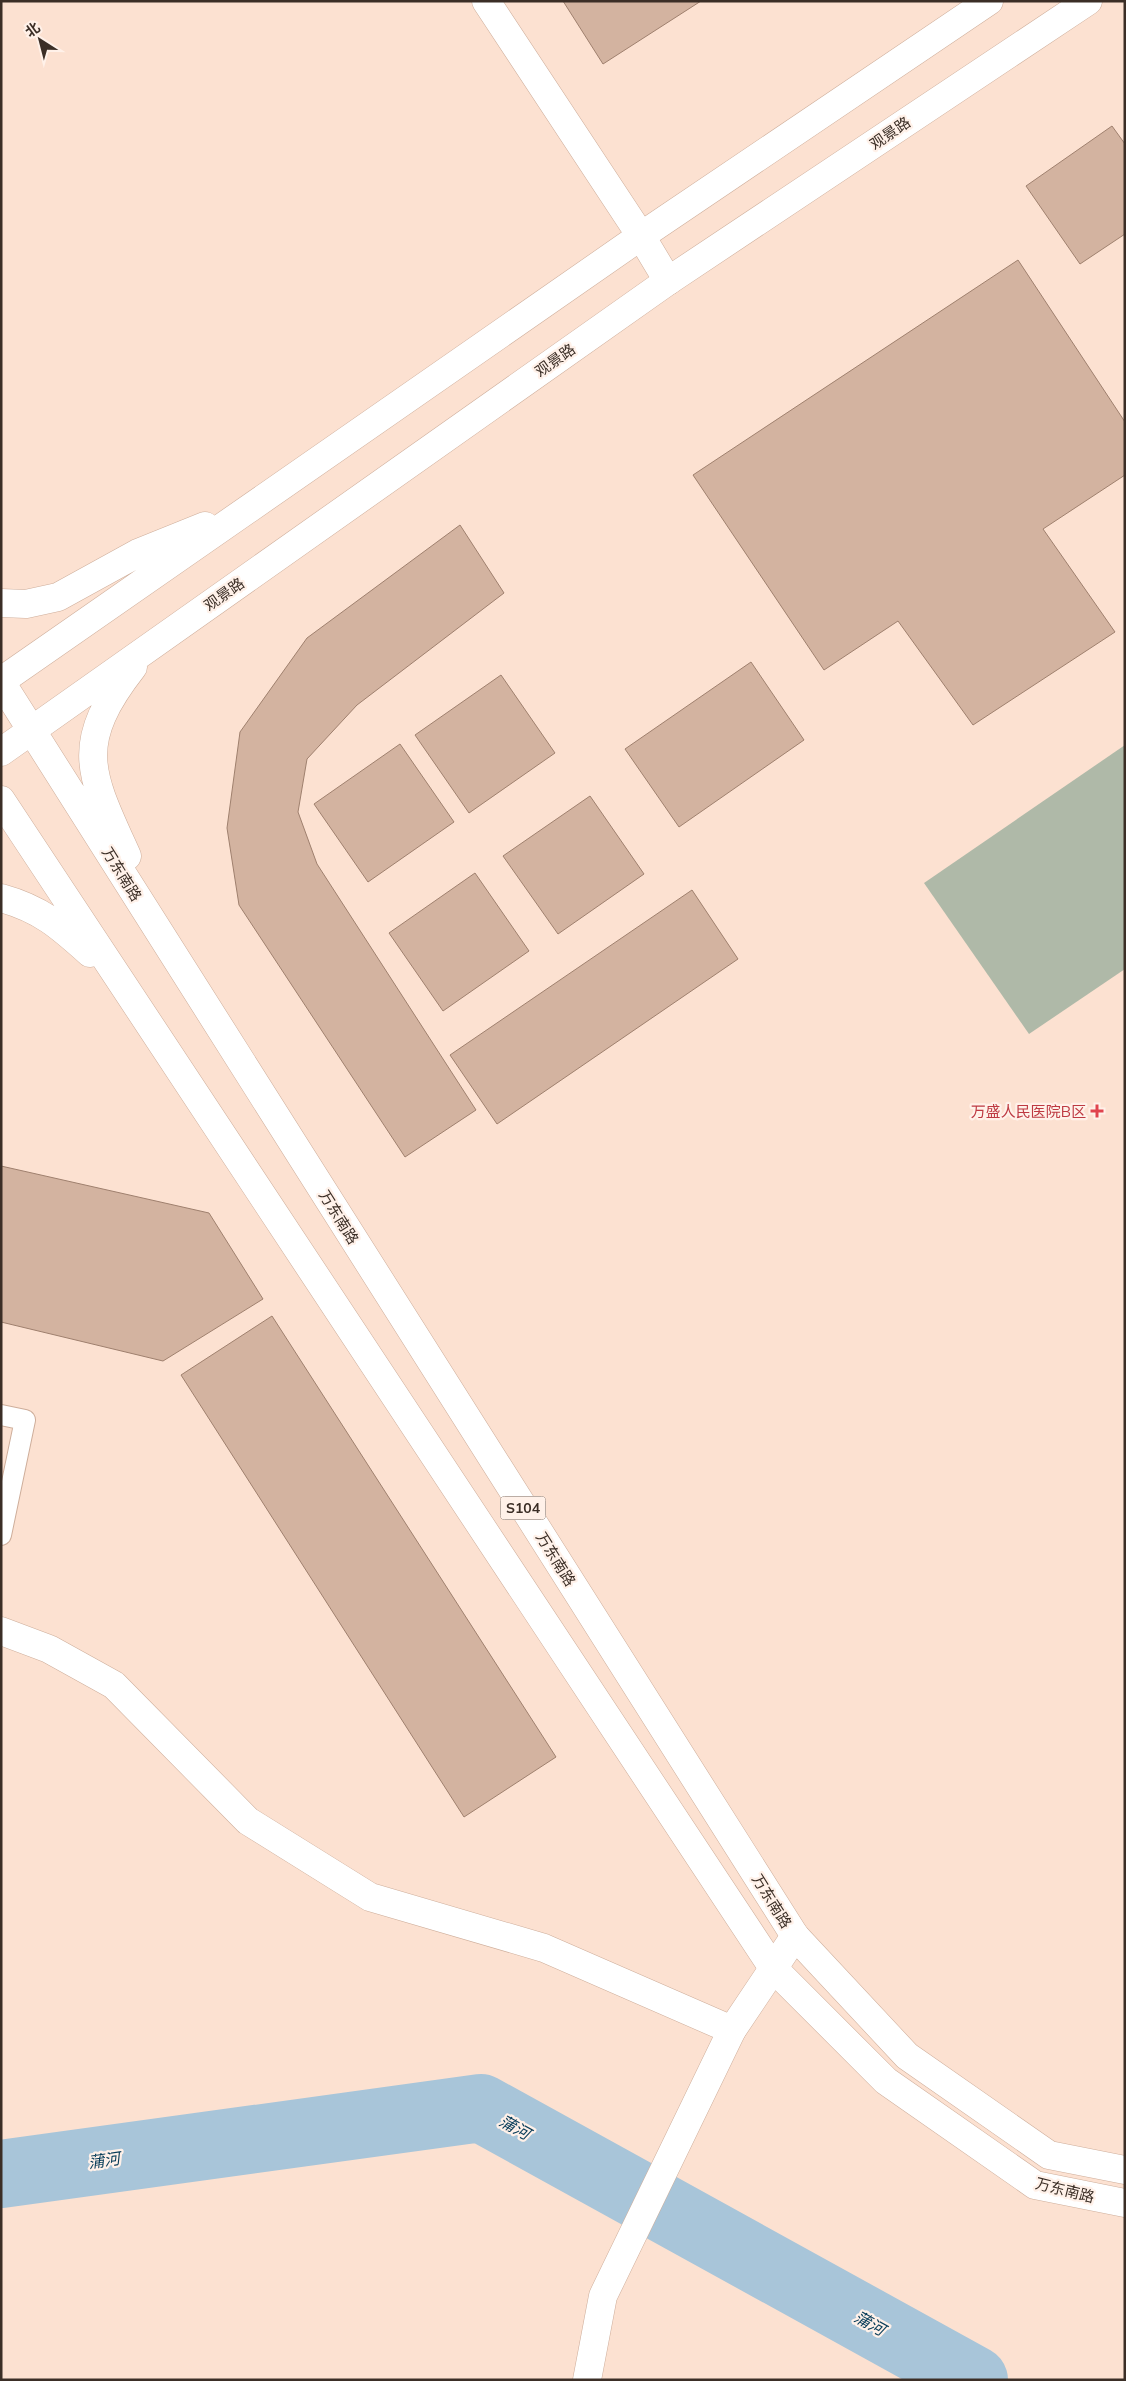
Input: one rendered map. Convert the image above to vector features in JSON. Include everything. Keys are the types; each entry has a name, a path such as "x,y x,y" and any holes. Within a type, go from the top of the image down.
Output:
{"main road":[{"path":"486,1 641,236 668,281"},
{"path":"1,682 641,236 990,1"},
{"name":"观景路","path":"1,752 668,281 1088,1"},
{"path":"1,603 26,604 58,597 138,554 255,505"},
{"path":"150,646 114,692 100,718 93,745 93,769 101,798 165,942"},
{"name":"S104","path":"1,682 30,730"},
{"name":"万东南路","path":"30,730 795,1936 908,2056 915,2061 1049,2155 1125,2170"},
{"name":"万东南路","path":"1,800 773,1968 886,2081 1036,2185 1125,2203"},
{"path":"1,898 27,905 62,928 123,984"},
{"path":"1,1632 48,1649 114,1685 248,1821 370,1897 544,1948 732,2030"},
{"path":"587,2380 603,2296 732,2030 795,1936"}],"lane":[{"path":"1,1415 25,1420 1,1535"}],"green space":[{"path":"1125,745 1125,969 1029,1034 924,883"}],"building":[{"path":"563,1 701,1 603,64"},
{"path":"1112,126 1125,144 1125,234 1080,264 1026,186"},
{"path":"1018,260 1125,422 1125,475 1043,529 1115,632 973,725 898,621 824,670 693,475"},
{"path":"460,525 504,593 357,705 307,759 298,812 317,864 476,1110 405,1157 239,905 227,828 240,732 307,638"},
{"path":"751,662 804,740 679,827 625,749"},
{"path":"501,675 555,753 469,813 415,735"},
{"path":"400,744 454,822 368,882 314,804"},
{"path":"590,796 644,874 558,934 503,856"},
{"path":"475,873 529,951 443,1011 389,933"},
{"path":"692,890 738,959 497,1124 450,1055"},
{"path":"1,1166 209,1213 263,1299 163,1361 1,1322"},
{"path":"272,1316 556,1757 464,1817 181,1375"}],"waterway":[{"name":"蒲河","path":"1,2174 481,2108 974,2380"}],"place":[{"name":"万盛人民医院B区","path":"1097,1111"}]}
